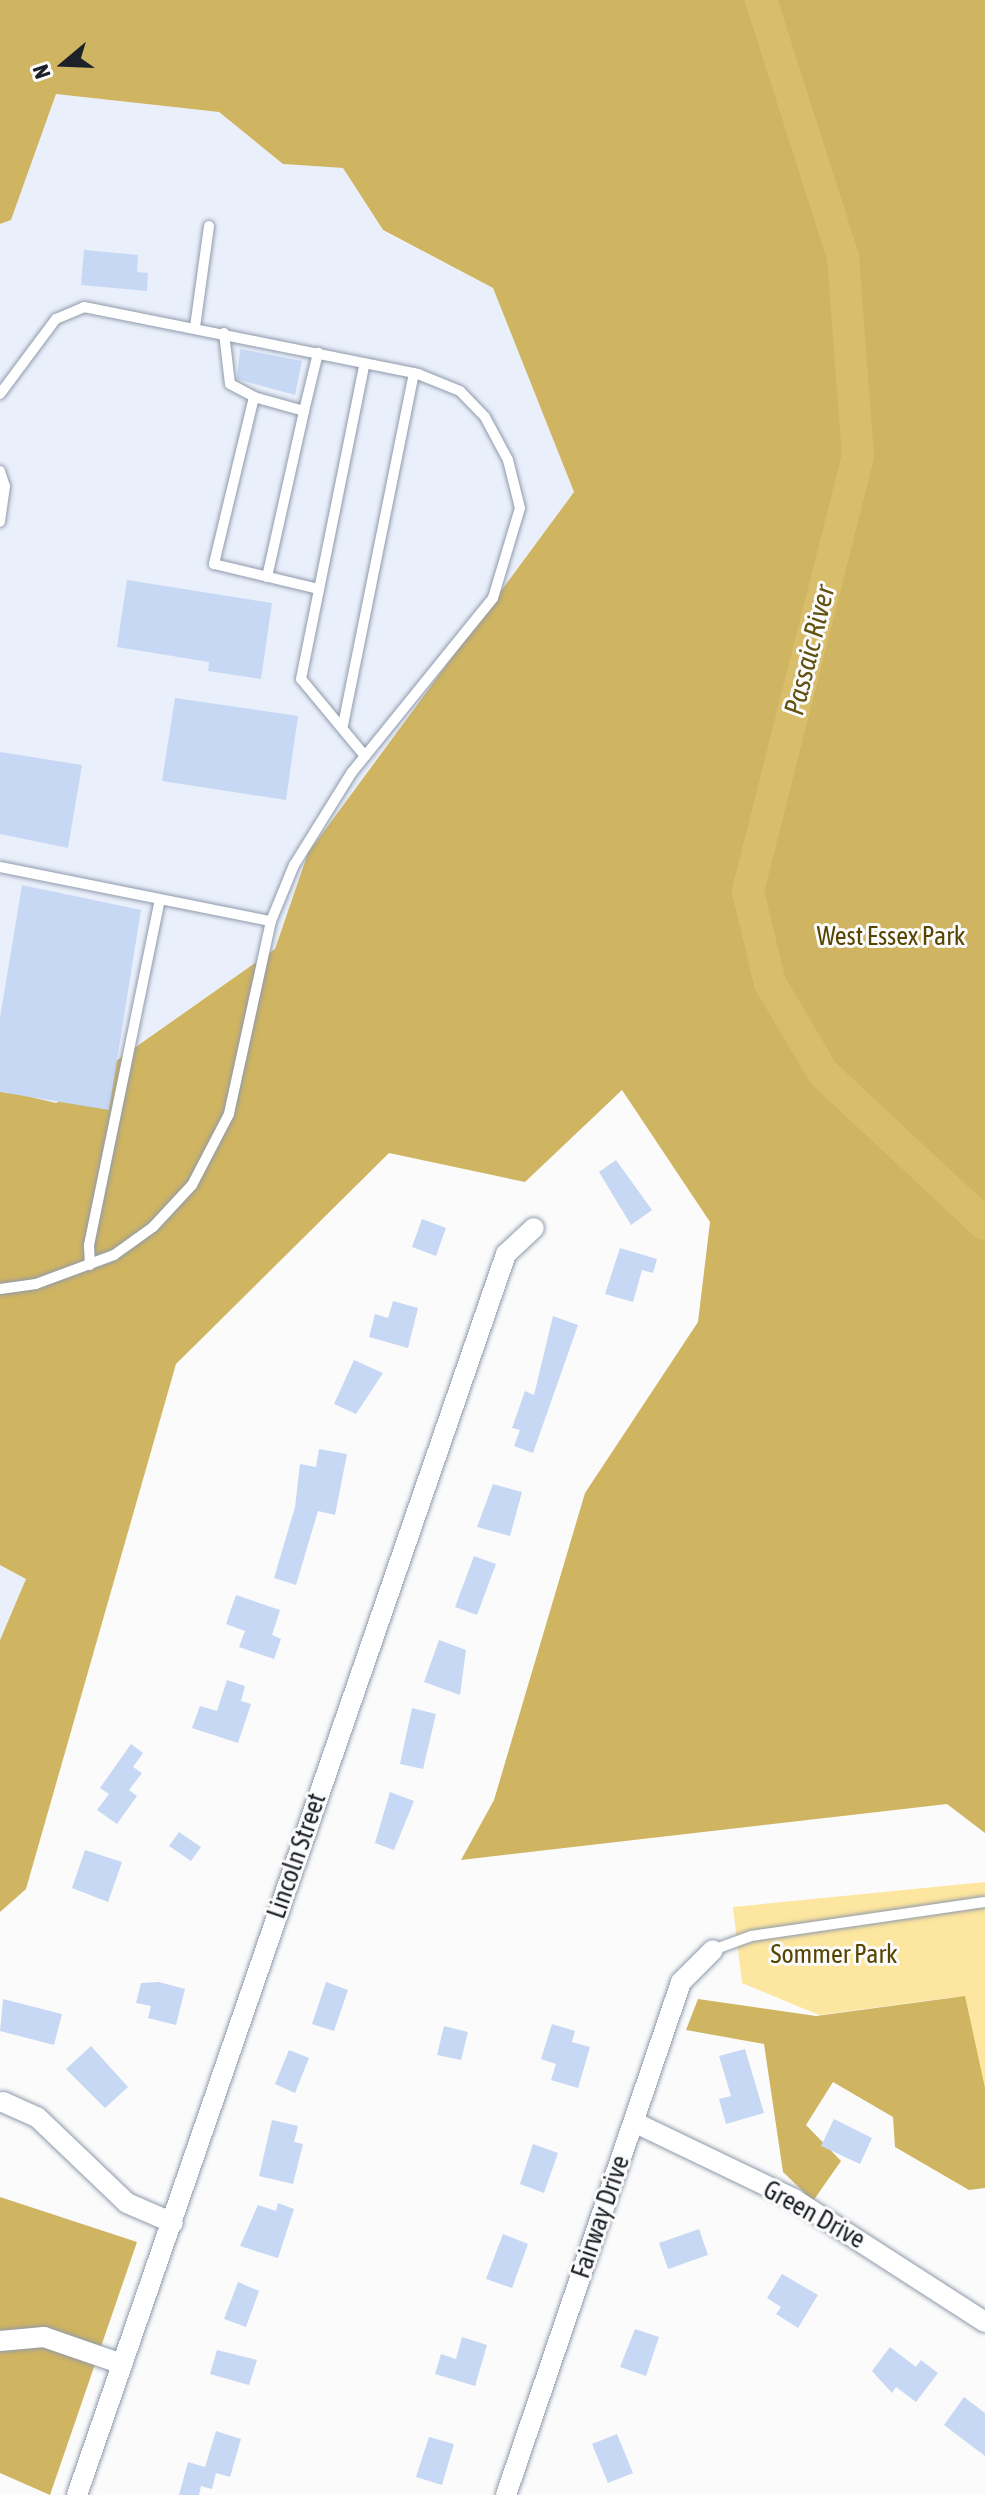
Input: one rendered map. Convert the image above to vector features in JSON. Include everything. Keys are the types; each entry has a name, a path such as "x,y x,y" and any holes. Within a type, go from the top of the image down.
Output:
{"street":[{"name":"Lincoln Street","path":"77,2495 506,1254 534,1228"},
{"name":"Fairway Drive","path":"506,2495 681,1982 713,1950"},
{"path":"3,2102 37,2117 127,2203 173,2223"},
{"name":"Green Drive","path":"634,2122 794,2199 985,2322"},
{"path":"0,2341 44,2337 122,2364"}],"lane":[{"path":"195,327 209,226"},
{"path":"0,394 56,319 70,309 96,306 414,373 460,391 485,417 508,460 520,508 493,598 365,756 294,865 271,921 221,1135 173,1208 133,1243 90,1265 0,1289"},
{"path":"224,333 230,384 254,397 304,411"},
{"path":"267,577 318,353"},
{"path":"365,363 301,679 343,725 365,756"},
{"path":"343,725 414,373"},
{"path":"254,397 214,564 319,589"},
{"path":"0,471 5,486 0,522"},
{"path":"0,867 271,921"},
{"path":"90,1265 89,1245 160,899"},
{"path":"713,1950 751,1936 985,1902"}],"shaded area":[{"path":"56,94 219,112 283,164 343,168 383,231 493,288 574,492 308,853 275,949 55,1103 0,1090 0,224 11,220"},
{"path":"0,1565 26,1579 0,1640"}],"green space":[{"name":"West Essex Park","path":"0,0 985,0 985,1833 947,1804 461,1860 494,1800 585,1493 698,1322 710,1222 622,1090 525,1182 389,1153 176,1364 26,1889 0,1912 0,1640 26,1579 0,1565 0,1090 56,1103 275,949 308,853 574,492 493,288 383,230 343,168 283,164 219,112 56,94 11,220 0,224"},
{"name":"Sommer Park","path":"985,1882 985,2110 955,1997 819,2015 742,1983 733,1907"},
{"path":"965,1996 985,2088 985,2188 969,2190 895,2147 893,2117 833,2082 806,2125 841,2161 813,2201 783,2172 764,2044 686,2030 698,1999 816,2016"},
{"path":"0,2197 137,2242 50,2495 0,2473"}],"building":[{"path":"84,250 138,255 137,272 148,273 147,291 81,285"},
{"path":"240,349 302,361 295,395 237,379"},
{"path":"127,580 272,603 261,679 208,671 209,662 117,647"},
{"path":"175,698 298,716 286,800 162,781"},
{"path":"0,752 82,765 68,848 0,834"},
{"path":"22,885 141,910 109,1110 0,1092 0,1018"},
{"path":"616,1160 652,1210 631,1225 599,1172"},
{"path":"422,1219 446,1228 436,1256 412,1247"},
{"path":"620,1248 657,1259 653,1273 642,1270 633,1302 605,1294"},
{"path":"393,1301 418,1308 408,1348 369,1337 375,1314 388,1318"},
{"path":"553,1316 578,1325 533,1453 514,1446 520,1430 512,1428 525,1391 534,1395"},
{"path":"354,1360 383,1373 356,1414 334,1404"},
{"path":"319,1449 347,1454 335,1515 318,1511 296,1585 274,1578 295,1507 300,1464 316,1467"},
{"path":"493,1484 522,1492 510,1536 477,1527"},
{"path":"474,1556 496,1564 477,1615 455,1607"},
{"path":"236,1595 280,1610 272,1635 281,1639 274,1659 239,1647 245,1631 226,1624"},
{"path":"439,1640 466,1650 460,1695 424,1682"},
{"path":"227,1680 245,1686 241,1701 251,1704 238,1743 192,1728 200,1706 217,1711"},
{"path":"412,1708 436,1714 423,1769 400,1764"},
{"path":"131,1744 143,1753 133,1767 142,1773 129,1790 137,1796 117,1824 97,1810 109,1794 100,1788"},
{"path":"390,1792 414,1801 394,1850 375,1843"},
{"path":"179,1832 201,1847 191,1861 169,1846"},
{"path":"85,1850 122,1862 108,1902 72,1888"},
{"path":"159,1982 185,1989 176,2025 148,2018 151,2006 136,2003 141,1983"},
{"path":"326,1982 348,1990 334,2031 312,2024"},
{"path":"3,1999 62,2014 54,2045 0,2031"},
{"path":"552,2024 575,2031 572,2042 590,2047 578,2088 551,2080 556,2064 541,2059"},
{"path":"444,2026 468,2032 461,2060 437,2055"},
{"path":"91,2046 128,2087 105,2108 66,2069"},
{"path":"745,2049 764,2113 726,2124 719,2099 731,2096 719,2056"},
{"path":"289,2050 309,2058 295,2093 275,2084"},
{"path":"834,2119 872,2138 860,2164 821,2146"},
{"path":"272,2120 298,2126 294,2142 303,2144 293,2184 259,2176"},
{"path":"533,2144 558,2153 544,2193 520,2184"},
{"path":"278,2203 294,2209 278,2258 240,2246 258,2205 276,2211"},
{"path":"699,2229 708,2255 668,2269 659,2243"},
{"path":"503,2234 528,2244 512,2288 486,2279"},
{"path":"782,2274 818,2295 798,2328 776,2314 781,2307 767,2298"},
{"path":"238,2282 259,2291 246,2327 224,2319"},
{"path":"635,2329 659,2337 646,2376 620,2367"},
{"path":"462,2337 487,2345 475,2386 435,2374 441,2354 456,2359"},
{"path":"890,2347 916,2367 921,2360 938,2373 916,2402 896,2387 892,2393 872,2371"},
{"path":"217,2350 257,2360 249,2385 210,2374"},
{"path":"964,2397 985,2413 985,2456 944,2425"},
{"path":"216,2431 241,2439 230,2477 216,2473 212,2489 201,2486 199,2495 179,2495 188,2462 205,2467"},
{"path":"617,2434 633,2473 608,2483 592,2444"},
{"path":"429,2437 454,2444 442,2485 416,2477"}],"waterway":[{"name":"Passaic River","path":"761,0 843,257 858,456 748,892 770,983 823,1073 985,1224"}]}
